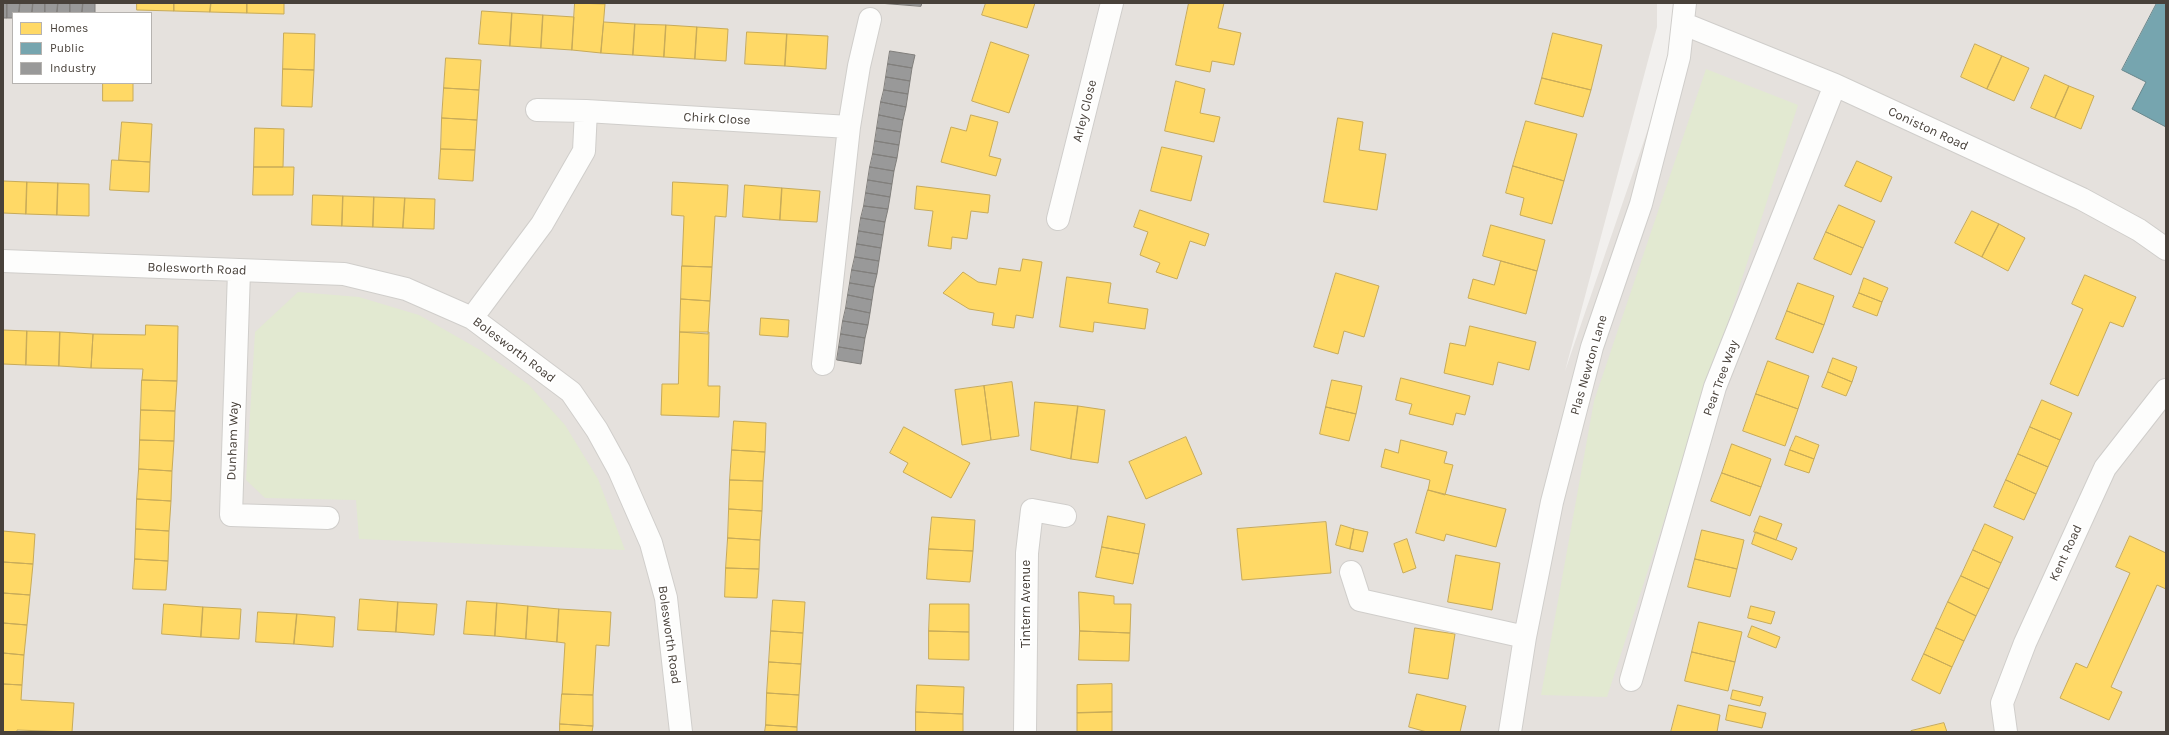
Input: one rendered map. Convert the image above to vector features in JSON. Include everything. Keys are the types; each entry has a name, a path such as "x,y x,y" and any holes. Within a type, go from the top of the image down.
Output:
{"street":[{"name":"Arley Close","path":"1058,219 1112,3"},
{"name":"Coniston Road","path":"1684,13 1835,85 2082,199 2139,230 2166,249"},
{"name":"Plas Newton Lane","path":"1510,732 1525,637 1552,502 1592,347 1641,204 1679,58 1684,13"},
{"path":"823,364 849,127 859,66 870,19"},
{"name":"Pear Tree Way","path":"1631,680 1715,388 1835,85"},
{"name":"Chirk Close","path":"537,110 586,111 849,127"},
{"path":"472,318 542,224 584,151 586,111"},
{"name":"Bolesworth Road","path":"3,261 344,274 406,289 472,318 571,392 597,430 619,470 651,543 666,598 681,732"},
{"name":"Dunham Way","path":"239,271 231,515 328,518"},
{"name":"Kent Road","path":"2006,732 2002,703 2025,643 2105,468 2166,390"},
{"name":"Tintern Avenue","path":"1025,732 1027,553 1032,510 1065,516"},
{"path":"1351,572 1360,600 1525,637"}],"shaded area":[{"path":"3,3 1657,3 1657,27 1565,371 1684,24 1683,3 2166,3 2166,732 3,732"}],"green space":[{"path":"1706,69 1798,105 1607,697 1541,695 1594,401"},
{"path":"298,292 359,297 419,315 480,350 529,385 565,425 598,479 625,550 359,539 356,500 265,498 246,480 255,332"}],"building: Homes":[{"path":"137,3 174,3 174,11 137,10"},
{"path":"174,3 211,3 210,12 174,11"},
{"path":"211,3 247,3 247,13 210,12"},
{"path":"247,3 284,3 284,14 247,13"},
{"path":"575,3 605,4 601,53 572,50"},
{"path":"986,3 1035,3 1027,28 982,15"},
{"path":"1189,3 1224,3 1218,28 1241,33 1234,65 1212,61 1210,72 1176,65"},
{"path":"482,11 512,13 510,46 479,44"},
{"path":"512,13 543,15 541,48 510,46"},
{"path":"543,15 574,17 572,50 541,48"},
{"path":"604,22 635,24 633,55 601,53"},
{"path":"635,24 666,25 664,57 633,55"},
{"path":"666,25 697,27 695,59 664,57"},
{"path":"697,27 728,29 726,61 695,59"},
{"path":"747,32 787,34 785,66 745,64"},
{"path":"284,33 315,34 314,70 283,69"},
{"path":"1553,33 1602,45 1591,90 1542,78"},
{"path":"787,34 828,36 826,69 785,66"},
{"path":"991,42 1029,55 1009,113 972,101"},
{"path":"1975,44 2002,56 1987,89 1961,77"},
{"path":"2002,56 2029,68 2014,101 1987,89"},
{"path":"446,58 481,60 479,90 444,88"},
{"path":"283,69 314,70 312,107 282,106"},
{"path":"2045,75 2069,86 2055,118 2031,108"},
{"path":"1542,78 1591,90 1583,117 1535,104"},
{"path":"1176,81 1205,89 1200,113 1220,117 1214,142 1165,131"},
{"path":"103,84 133,84 133,101 103,101"},
{"path":"2069,86 2094,96 2081,129 2055,118"},
{"path":"444,88 479,90 477,120 442,118"},
{"path":"971,115 998,122 989,156 1001,159 996,176 941,162 951,127 966,131"},
{"path":"442,118 477,120 475,150 441,149"},
{"path":"1338,118 1363,122 1359,150 1386,154 1377,210 1324,202"},
{"path":"1526,121 1577,134 1564,181 1513,166"},
{"path":"122,122 152,124 150,162 119,160"},
{"path":"255,128 284,129 283,167 254,167"},
{"path":"1162,147 1202,156 1191,201 1151,191"},
{"path":"441,149 475,150 473,181 439,179"},
{"path":"112,160 150,162 149,192 110,190"},
{"path":"1857,161 1892,177 1881,202 1845,186"},
{"path":"1513,166 1564,181 1552,224 1520,215 1524,198 1506,193"},
{"path":"254,167 294,167 293,195 253,195"},
{"path":"3,181 27,182 26,214 3,213"},
{"path":"27,182 58,183 57,215 26,214"},
{"path":"673,182 728,185 726,217 715,216 712,267 682,266 684,216 672,215"},
{"path":"58,183 89,184 89,216 57,215"},
{"path":"745,185 782,188 780,220 743,217"},
{"path":"917,186 990,195 988,213 971,211 967,239 952,237 951,249 928,246 933,211 915,209"},
{"path":"782,188 820,191 817,222 780,220"},
{"path":"313,195 343,196 342,226 312,225"},
{"path":"343,196 374,197 373,227 342,226"},
{"path":"374,197 405,198 403,228 373,227"},
{"path":"405,198 435,199 434,229 403,228"},
{"path":"1839,205 1875,221 1863,248 1826,232"},
{"path":"1140,210 1209,234 1205,246 1190,241 1177,279 1156,272 1160,263 1140,255 1148,232 1134,227"},
{"path":"1972,211 1999,224 1982,257 1955,243"},
{"path":"1999,224 2025,238 2008,271 1982,257"},
{"path":"1491,225 1545,240 1537,271 1483,256"},
{"path":"1826,232 1863,248 1851,275 1814,259"},
{"path":"1023,259 1042,262 1033,318 1016,315 1014,328 992,325 994,313 969,309 943,293 963,272 978,282 996,285 999,268 1020,271"},
{"path":"1501,261 1537,271 1526,314 1468,298 1473,279 1494,285"},
{"path":"682,266 712,267 710,301 681,299"},
{"path":"1336,273 1379,286 1364,337 1344,331 1338,354 1314,347"},
{"path":"2085,275 2136,297 2123,327 2110,322 2078,396 2050,384 2083,309 2072,304"},
{"path":"1067,277 1111,283 1108,303 1148,309 1145,329 1094,322 1093,332 1060,327"},
{"path":"1864,278 1888,288 1882,302 1859,293"},
{"path":"1798,283 1834,296 1824,325 1787,311"},
{"path":"1859,293 1882,302 1877,316 1853,307"},
{"path":"681,299 710,301 708,334 680,332"},
{"path":"1787,311 1824,325 1813,353 1776,339"},
{"path":"761,318 789,320 788,337 760,335"},
{"path":"146,325 178,326 177,381 142,380 143,369 91,368 93,334 145,335"},
{"path":"1470,326 1536,342 1529,370 1498,362 1493,385 1444,373 1450,343 1465,346"},
{"path":"3,330 27,331 26,365 3,364"},
{"path":"27,331 60,332 59,366 26,365"},
{"path":"60,332 93,334 91,368 59,366"},
{"path":"680,332 709,332 708,386 720,386 719,417 661,415 662,384 678,384"},
{"path":"1833,358 1857,367 1852,382 1828,372"},
{"path":"1768,361 1809,376 1798,409 1756,394"},
{"path":"1828,372 1852,382 1846,396 1822,387"},
{"path":"1401,378 1470,396 1465,415 1456,413 1453,425 1409,414 1412,404 1396,400"},
{"path":"142,380 177,381 175,411 141,410"},
{"path":"1332,380 1362,386 1356,414 1326,407"},
{"path":"1012,382 1019,436 991,440 984,386"},
{"path":"984,386 991,440 962,445 955,390"},
{"path":"1756,394 1798,409 1785,446 1743,431"},
{"path":"2042,400 2072,413 2060,440 2030,427"},
{"path":"1035,402 1078,406 1071,459 1031,450"},
{"path":"1078,406 1105,410 1098,463 1071,459"},
{"path":"1326,407 1356,414 1349,441 1320,434"},
{"path":"141,410 175,411 174,441 140,440"},
{"path":"734,421 766,423 765,452 732,450"},
{"path":"904,427 970,463 951,498 903,472 908,463 890,453"},
{"path":"2030,427 2060,440 2048,467 2018,454"},
{"path":"1796,436 1819,445 1814,459 1790,450"},
{"path":"1186,437 1202,474 1146,499 1129,462"},
{"path":"140,440 174,441 172,471 139,469"},
{"path":"1401,440 1447,452 1444,463 1453,465 1445,495 1428,490 1430,480 1381,467 1385,449 1398,453"},
{"path":"1732,444 1771,459 1761,487 1722,473"},
{"path":"732,450 765,452 763,481 730,480"},
{"path":"1790,450 1814,459 1809,473 1785,465"},
{"path":"2018,454 2048,467 2036,494 2006,480"},
{"path":"139,469 172,471 171,501 137,499"},
{"path":"1722,473 1761,487 1750,516 1711,501"},
{"path":"730,480 763,481 762,511 729,509"},
{"path":"2006,480 2036,494 2024,520 1994,507"},
{"path":"1428,490 1506,509 1496,547 1446,534 1444,541 1416,533"},
{"path":"137,499 171,501 169,531 136,529"},
{"path":"729,509 762,511 760,540 728,538"},
{"path":"1108,516 1145,524 1139,554 1102,547"},
{"path":"1760,516 1782,524 1776,540 1754,532"},
{"path":"932,517 975,520 973,551 929,549"},
{"path":"1326,522 1331,573 1242,580 1237,529"},
{"path":"1985,524 2013,537 2001,563 1973,550"},
{"path":"1341,525 1354,529 1350,549 1336,545"},
{"path":"136,529 169,531 168,561 135,559"},
{"path":"1354,529 1368,532 1363,552 1350,549"},
{"path":"1702,530 1744,540 1737,569 1695,559"},
{"path":"3,531 35,534 33,564 3,562"},
{"path":"1756,532 1797,548 1792,560 1752,544"},
{"path":"2130,536 2166,553 2166,589 2157,585 2111,687 2122,692 2109,720 2060,698 2076,663 2087,668 2130,573 2116,567"},
{"path":"728,538 760,540 759,569 726,568"},
{"path":"1407,539 1416,568 1403,573 1394,544"},
{"path":"1102,547 1139,554 1133,584 1096,577"},
{"path":"929,549 973,551 970,582 927,579"},
{"path":"1973,550 2001,563 1989,589 1961,576"},
{"path":"1456,555 1500,563 1492,610 1448,602"},
{"path":"135,559 168,561 166,590 133,589"},
{"path":"1695,559 1737,569 1730,597 1688,587"},
{"path":"3,562 33,564 30,595 3,593"},
{"path":"726,568 759,569 757,598 725,597"},
{"path":"1961,576 1989,589 1976,616 1948,602"},
{"path":"1079,592 1114,596 1114,604 1131,604 1130,633 1080,631"},
{"path":"3,593 30,595 27,625 3,623"},
{"path":"360,599 398,602 396,632 358,630"},
{"path":"773,600 805,602 803,633 771,631"},
{"path":"467,601 497,603 495,636 464,634"},
{"path":"398,602 437,604 434,635 396,632"},
{"path":"1948,602 1976,616 1964,641 1936,628"},
{"path":"497,603 528,606 526,639 495,636"},
{"path":"164,604 203,607 201,637 162,634"},
{"path":"930,604 969,604 969,632 929,631"},
{"path":"528,606 559,609 557,642 526,639"},
{"path":"1751,606 1775,612 1771,624 1748,618"},
{"path":"203,607 241,609 239,639 201,637"},
{"path":"559,609 611,612 609,646 596,645 593,695 562,694 565,643 557,642"},
{"path":"258,612 297,614 294,644 256,642"},
{"path":"297,614 335,617 333,647 294,644"},
{"path":"1699,622 1742,632 1735,662 1692,652"},
{"path":"3,623 27,625 24,655 3,653"},
{"path":"1752,626 1780,637 1776,648 1748,637"},
{"path":"1415,628 1455,634 1448,679 1409,673"},
{"path":"1936,628 1964,641 1952,667 1924,654"},
{"path":"771,631 803,633 801,664 769,662"},
{"path":"929,631 969,632 969,660 929,659"},
{"path":"1080,631 1130,633 1129,661 1079,660"},
{"path":"1692,652 1735,662 1728,691 1685,681"},
{"path":"3,653 24,655 22,685 3,684"},
{"path":"1924,654 1952,667 1940,694 1912,680"},
{"path":"769,662 801,664 799,695 767,693"},
{"path":"3,684 22,685 21,700 74,703 72,732 17,730 17,732 3,732"},
{"path":"1112,684 1112,712 1077,713 1077,685"},
{"path":"917,685 964,687 963,714 916,712"},
{"path":"1733,690 1763,697 1760,706 1731,699"},
{"path":"767,693 799,695 797,727 766,725"},
{"path":"562,694 593,695 593,726 560,724"},
{"path":"1417,694 1466,706 1460,732 1427,732 1409,727"},
{"path":"1678,705 1720,715 1717,732 1671,732"},
{"path":"1729,705 1766,713 1762,728 1726,720"},
{"path":"916,712 963,714 963,732 916,732"},
{"path":"1112,712 1112,732 1077,732 1077,713"},
{"path":"1944,723 1947,732 1911,732 1911,731"},
{"path":"560,724 593,726 592,732 560,732"},
{"path":"766,725 797,727 797,732 765,732"}],"building: Public":[{"path":"2157,3 2166,3 2166,127 2132,109 2146,82 2122,70"}],"building: Industry":[{"path":"3,3 7,3 7,18 3,18"},
{"path":"7,3 20,3 19,12 12,12 12,18 7,18"},
{"path":"20,3 33,3 32,12 19,12"},
{"path":"33,3 45,3 45,12 32,12"},
{"path":"45,3 58,3 57,12 45,12"},
{"path":"58,3 70,3 70,12 57,12"},
{"path":"70,3 83,3 82,12 70,12"},
{"path":"83,3 95,3 95,12 82,12"},
{"path":"879,3 922,3 921,6"},
{"path":"890,51 915,55 912,68 888,64"},
{"path":"888,64 912,68 910,81 886,77"},
{"path":"886,77 910,81 908,94 884,90"},
{"path":"884,90 908,94 906,107 881,102"},
{"path":"881,102 906,107 903,120 879,115"},
{"path":"879,115 903,120 901,132 877,128"},
{"path":"877,128 901,132 899,145 875,141"},
{"path":"875,141 899,145 897,158 873,154"},
{"path":"873,154 897,158 894,171 870,167"},
{"path":"870,167 894,171 892,184 868,180"},
{"path":"868,180 892,184 890,197 866,193"},
{"path":"866,193 890,197 888,209 864,206"},
{"path":"864,206 888,209 885,222 861,218"},
{"path":"861,218 885,222 883,235 859,231"},
{"path":"859,231 883,235 881,248 857,244"},
{"path":"857,244 881,248 879,261 855,257"},
{"path":"855,257 879,261 877,274 852,270"},
{"path":"852,270 877,274 874,287 850,283"},
{"path":"850,283 874,287 872,300 848,295"},
{"path":"848,295 872,300 870,313 846,308"},
{"path":"846,308 870,313 868,325 843,321"},
{"path":"843,321 868,325 865,338 841,334"},
{"path":"841,334 865,338 863,351 839,347"},
{"path":"839,347 863,351 861,364 837,360"}]}
